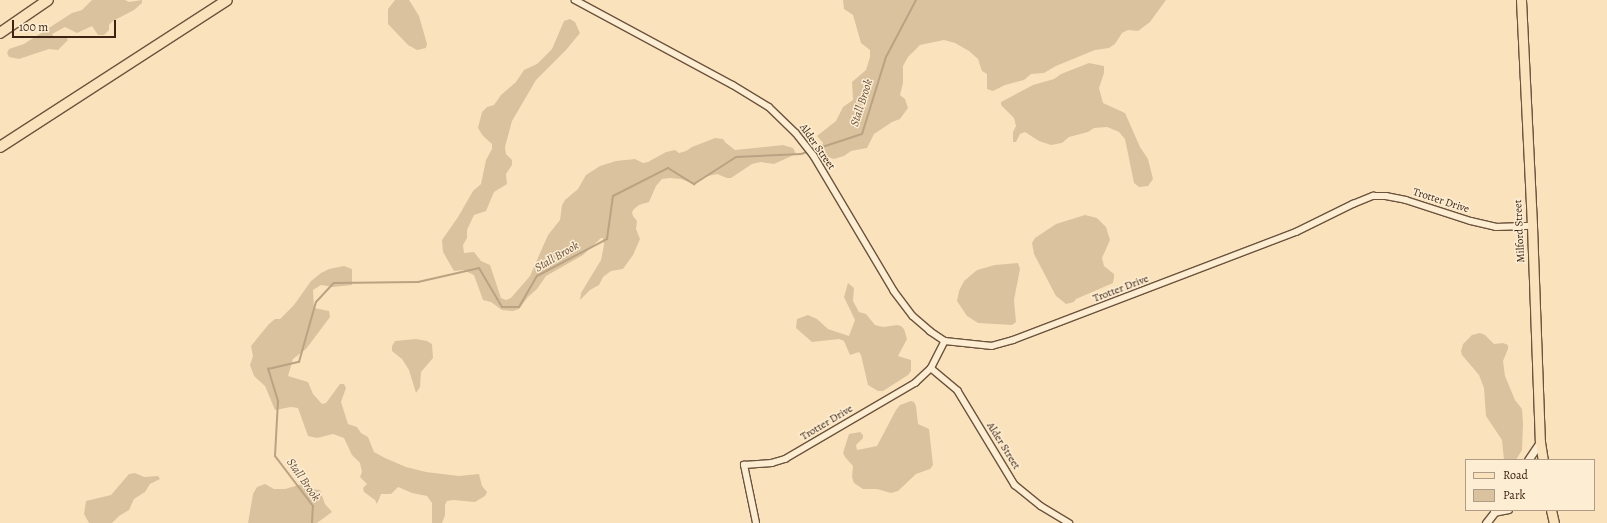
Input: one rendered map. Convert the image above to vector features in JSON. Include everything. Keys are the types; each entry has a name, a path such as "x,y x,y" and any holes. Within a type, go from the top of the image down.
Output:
{"highway":[{"path":"0,33 48,0"},
{"path":"0,147 227,0"}],"main road":[{"name":"Milford Street","path":"1521,0 1542,459"},
{"path":"1551,511 1554,523"}],"street":[{"name":"Alder Street","path":"575,0 733,85 769,107 796,132 814,156 894,291 913,316 930,332 945,341"},
{"name":"Trotter Drive","path":"756,523 744,465 772,463 785,459 915,382 931,368 945,341 992,346 1013,340 1296,232 1353,204 1373,196 1386,196 1406,200 1471,221 1496,227 1532,226"},
{"name":"Alder Street","path":"931,368 958,391 1016,485 1041,506 1069,523"},
{"path":"1529,459 1540,442"},
{"path":"1486,523 1495,512"}],"green space":[{"path":"92,0 125,0 129,2 142,0 142,3 134,10 113,21 109,25 109,30 104,35 98,35 92,26 77,33 65,27 52,34 54,37 66,37 68,40 58,50 49,49 19,59 9,57 7,53 9,49 24,44 72,13 82,10"},
{"path":"395,0 409,0 411,3 419,16 427,44 426,48 417,50 408,45 388,24 388,9"},
{"path":"843,0 1166,0 1150,22 1138,31 1128,30 1122,33 1115,44 1109,48 1095,50 1056,66 1044,73 1031,74 1024,80 1005,85 993,91 987,89 987,74 982,71 978,59 969,51 955,43 944,40 920,45 908,57 903,66 903,83 900,95 905,99 908,108 900,119 892,122 874,134 867,148 851,151 844,156 834,159 824,156 819,152 823,143 817,136 836,121 843,107 853,100 852,82 866,70 870,57 870,50 861,43 853,15 844,9"},
{"path":"570,19 575,22 580,33 566,50 536,80 512,121 505,147 506,154 512,160 512,165 506,174 507,184 494,192 486,211 474,215 467,230 467,238 463,245 464,253 474,252 481,261 490,265 501,298 506,300 511,298 530,276 548,235 560,220 562,205 565,200 578,189 586,175 600,166 616,161 635,159 643,163 648,162 666,152 675,150 679,153 686,151 715,138 723,139 735,150 783,145 793,148 796,154 774,164 761,162 752,164 731,178 717,174 704,177 694,184 681,179 662,179 656,186 649,202 639,205 632,212 637,221 636,229 640,239 633,255 623,269 611,271 603,277 599,285 590,290 580,300 581,293 601,260 604,245 603,238 601,238 583,255 546,276 537,289 528,297 519,309 513,311 502,310 491,302 483,300 474,275 463,270 454,271 443,252 442,240 458,217 473,191 481,184 486,160 492,149 492,144 483,136 478,128 482,112 487,107 494,105 501,95 516,82 524,70 537,64 552,49 564,21"},
{"path":"1089,63 1104,66 1104,73 1099,88 1103,103 1125,113 1140,147 1148,159 1153,179 1148,186 1139,187 1134,183 1125,139 1119,132 1107,127 1094,128 1088,132 1069,137 1062,143 1051,145 1039,141 1025,132 1020,134 1016,142 1013,142 1013,132 1016,126 1014,118 1001,105 1001,102 1033,85 1054,79 1061,74"},
{"path":"1085,215 1097,218 1106,227 1110,240 1102,258 1104,266 1114,274 1113,283 1076,299 1074,302 1066,304 1056,296 1034,254 1032,243 1035,238 1056,224"},
{"path":"1018,263 1020,269 1014,300 1016,322 1012,325 978,323 967,316 957,301 959,291 964,281 977,270 995,265"},
{"path":"344,266 352,269 352,285 333,287 321,285 313,290 314,308 329,311 330,317 306,349 293,359 288,376 308,382 313,394 322,404 326,403 340,384 344,384 346,388 341,402 348,424 357,427 361,433 368,437 374,452 385,458 406,467 426,472 459,476 479,474 482,486 487,492 485,496 475,502 453,500 447,501 442,523 432,523 432,503 427,496 412,493 398,487 391,494 381,494 377,504 375,500 364,492 363,488 367,484 360,477 362,472 360,463 352,455 344,438 333,434 317,438 308,436 298,408 291,407 275,410 265,386 254,376 250,365 253,356 251,346 269,324 275,319 280,319 294,305 311,281 321,273 329,269"},
{"path":"848,283 854,288 853,301 859,312 866,314 875,325 883,327 897,325 904,329 907,339 898,356 911,360 911,371 908,375 883,391 878,391 868,385 861,355 859,352 850,355 844,341 839,339 812,342 796,328 797,319 808,315 817,319 828,329 849,336 855,320 844,297"},
{"path":"1480,333 1485,335 1494,344 1503,343 1508,345 1503,361 1505,376 1515,400 1522,409 1522,450 1517,459 1504,459 1502,440 1486,416 1484,388 1479,375 1462,355 1461,351 1463,344 1472,335"},
{"path":"416,339 427,341 432,344 433,358 421,372 420,387 416,393 409,370 402,359 392,351 392,346 395,341"},
{"path":"911,401 914,402 916,406 918,424 929,429 933,465 930,469 916,474 898,491 891,493 877,489 863,489 854,483 852,477 853,466 843,453 849,434 860,432 863,435 863,438 856,445 857,450 877,446 896,410 900,405"},
{"path":"135,473 144,477 158,476 160,479 150,484 145,492 134,499 129,510 119,516 112,523 89,523 84,514 86,501 111,495 129,474"},
{"path":"265,484 274,489 285,489 302,484 310,489 320,490 325,504 332,512 317,523 248,523 253,494 257,487"}],"waterway":[{"name":"Stall Brook","path":"312,523 313,506 275,456 278,401 268,369 299,362 316,302 334,283 418,282 479,268 502,307 519,307 537,276 607,239 613,196 668,168 694,184 736,157 801,154 862,134 886,57 916,0"}]}
